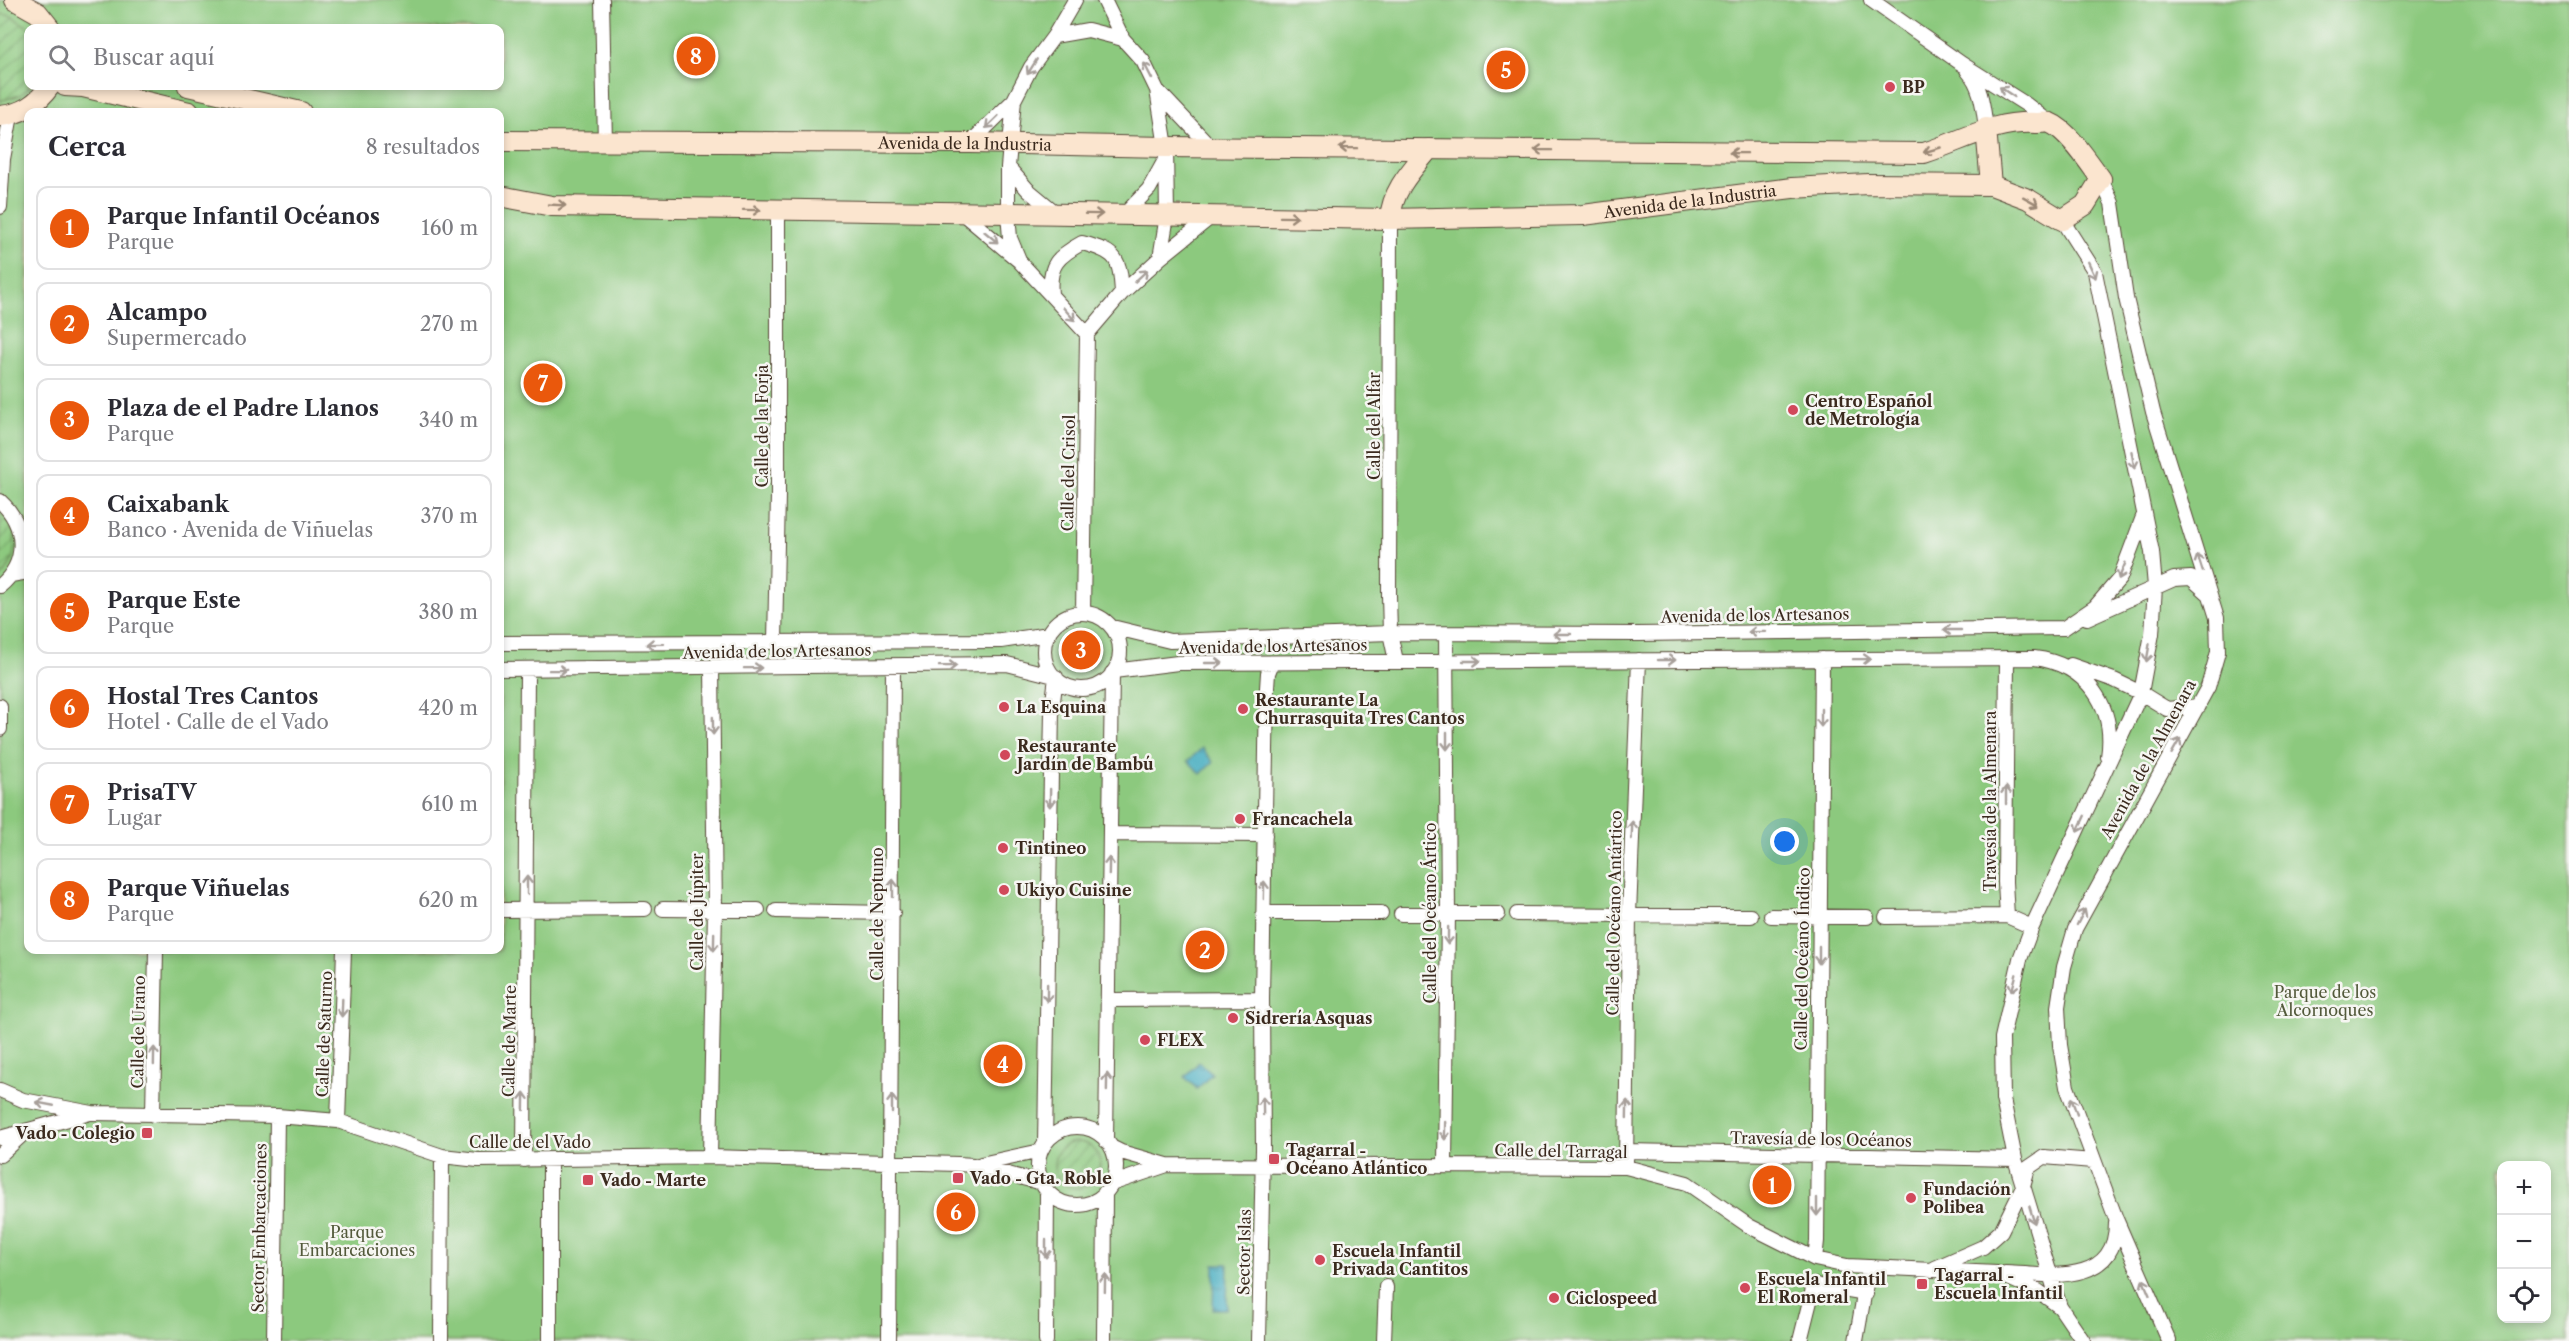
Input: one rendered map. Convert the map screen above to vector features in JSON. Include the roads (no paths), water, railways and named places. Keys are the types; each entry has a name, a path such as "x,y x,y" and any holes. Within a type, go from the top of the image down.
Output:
{"street":[{"path":"602,0 605,143"},
{"path":"970,143 1014,100 1031,67 1054,36 1075,0"},
{"path":"1104,0 1123,39 1143,61 1157,90 1210,146"},
{"path":"1872,0 1962,64 2001,87 2050,123 2076,146 2100,179 2085,206 2062,220 2028,199 1991,184 1982,98 1976,80 1962,64"},
{"path":"19,1 38,13 47,24"},
{"path":"1054,36 1088,30 1123,39"},
{"path":"28,108 47,90"},
{"path":"96,90 172,108"},
{"path":"205,90 284,108"},
{"path":"1157,90 1165,153 1167,216 1160,258"},
{"path":"1014,100 1008,167 1008,214 1010,238 1020,261"},
{"path":"0,207 5,116 24,110"},
{"name":"Avenida de la Industria","path":"504,141 970,143 1165,153 1210,146 1924,153 1950,145 1986,128 2020,122 2050,123"},
{"path":"1390,219 1391,206 1400,186 1429,148"},
{"path":"1124,215 1149,189 1165,153"},
{"path":"1008,167 1028,190 1057,214"},
{"name":"Avenida de la Almenara","path":"2100,179 2112,203 2126,298 2153,412 2217,618 2218,652 2199,706 2107,867 2075,929 2064,967 2058,1007 2060,1045 2067,1087 2093,1161 2169,1341"},
{"name":"Avenida de la Industria","path":"504,197 552,206 1390,219 1583,214 1792,188 1868,184 1991,184"},
{"name":"Calle de la Forja","path":"775,641 778,495 778,210"},
{"path":"962,213 1020,261 1087,334 1122,293 1160,258 1212,216"},
{"name":"Calle del Alfar","path":"1390,219 1390,633"},
{"name":"Avenida de la Almenara","path":"2062,220 2095,272 2114,358 2143,517 2152,552 2155,587 2151,634 2141,693 2032,927 2020,959 2002,1038 2003,1099 2015,1159 2060,1307 2083,1341"},
{"path":"1051,294 1049,277 1061,255 1082,243 1106,249 1120,266 1122,293"},
{"name":"Calle del Crisol","path":"1083,613 1087,334"},
{"path":"0,491 24,535"},
{"path":"0,501 11,511"},
{"path":"2064,628 2095,607 2120,578 2143,517"},
{"path":"0,586 11,575 18,562 24,540"},
{"path":"11,575 24,573"},
{"name":"Avenida de los Artesanos","path":"1112,627 1170,641 1390,633 2044,630 2064,628 2174,579 2191,578 2211,596"},
{"path":"1104,1341 1108,1188 1115,1166 1108,1144 1108,1000 1113,672 1120,653 1117,635 1112,627 1094,614 1083,613 1063,618 1048,634 1044,651 1045,660 1055,677 1065,685 1078,689 1089,688 1099,685 1113,672"},
{"name":"Avenida de los Artesanos","path":"1390,633 1396,661"},
{"name":"Avenida de los Artesanos","path":"504,643 563,645 775,641 1001,641 1048,634"},
{"path":"1446,634 1446,662"},
{"name":"Avenida de los Artesanos","path":"1113,672 1178,663 2007,658 2055,660 2114,680 2166,709 2199,706"},
{"name":"Travesía de la Almenara","path":"2007,658 2005,882 2007,916"},
{"name":"Calle del Océano Antártico","path":"1626,1167 1629,915 1639,660"},
{"name":"Calle del Océano Índico","path":"1815,1258 1817,1241 1822,660"},
{"path":"2055,660 2088,684 2103,705 2110,731 2106,771"},
{"name":"Calle del Océano Ártico","path":"1445,1165 1448,914 1446,662"},
{"name":"Sector Islas","path":"1259,1341 1268,673 1272,663"},
{"name":"Avenida de los Artesanos","path":"504,669 1007,664 1055,677"},
{"name":"Calle de Neptuno","path":"892,1162 893,666"},
{"name":"Calle de Júpiter","path":"710,1157 715,910 712,668"},
{"name":"Calle de Marte","path":"524,1160 527,670"},
{"path":"1046,1341 1044,1187 1038,1161 1043,1147 1052,709 1055,677"},
{"path":"0,706 0,729"},
{"path":"1110,834 1265,835"},
{"path":"504,910 645,909"},
{"path":"663,909 758,910"},
{"path":"776,911 893,913"},
{"path":"1264,913 1382,913"},
{"path":"1401,914 1498,914"},
{"path":"1517,914 1751,916"},
{"path":"1771,916 1867,917"},
{"path":"1886,917 2007,916 2032,927"},
{"name":"Calle de Urano","path":"153,1115 156,954"},
{"name":"Calle de Saturno","path":"338,1120 344,954"},
{"path":"1108,1000 1262,999"},
{"path":"0,1090 22,1100 92,1113"},
{"path":"0,1137 92,1113"},
{"name":"Calle de el Vado","path":"92,1113 277,1116 338,1120 442,1156 478,1160 710,1157 973,1165"},
{"name":"Sector Embarcaciones","path":"274,1341 277,1116"},
{"path":"973,1165 1043,1147 1053,1135 1074,1127 1087,1128 1108,1144"},
{"path":"0,1155 27,1130"},
{"name":"Calle del Tarragal","path":"1108,1144 1167,1165 1626,1167 1687,1184 1749,1226 1815,1258 1847,1266 2051,1275"},
{"name":"Travesía de los Océanos","path":"1627,1151 2015,1159"},
{"path":"441,1341 442,1156"},
{"path":"2023,1186 2028,1168 2044,1158 2093,1161"},
{"path":"550,1160 550,1341"},
{"path":"889,1341 892,1162"},
{"path":"973,1165 1044,1187 1054,1198 1073,1205 1086,1204 1108,1188"},
{"name":"Calle del Tarragal","path":"1108,1188 1167,1165"},
{"name":"Calle del Tarragal","path":"1930,1269 1983,1247 2001,1231 2023,1186"},
{"path":"2051,1275 2078,1273 2101,1263 2112,1249 2116,1239 2116,1219"},
{"path":"1856,1341 1869,1267"},
{"name":"Calle del Tarragal","path":"1997,1273 2038,1291 2060,1307"},
{"path":"1800,1341 1814,1285 1866,1294"},
{"path":"1384,1341 1386,1287"}],"water":[{"path":"1202,748 1213,762 1201,774 1188,761"},
{"path":"1199,1062 1212,1074 1197,1089 1185,1077"},
{"path":"1214,1264 1228,1264 1227,1309 1213,1309"}],"place":[{"name":"Parque Viñuelas","path":"696,56"},
{"name":"Parque Este","path":"1506,70"},
{"name":"BP","path":"1890,87"},
{"name":"PrisaTV","path":"543,383"},
{"name":"Centro Español de Metrología","path":"1793,410"},
{"name":"Plaza de el Padre Llanos","path":"1081,650"},
{"name":"La Esquina","path":"1004,707"},
{"name":"Restaurante La Churrasquita Tres Cantos","path":"1243,709"},
{"name":"Restaurante Jardín de Bambú","path":"1005,755"},
{"name":"Francachela","path":"1240,819"},
{"name":"Tintineo","path":"1003,848"},
{"name":"Ukiyo Cuisine","path":"1004,890"},
{"name":"Alcampo","path":"1205,950"},
{"name":"Sidrería Asquas","path":"1233,1018"},
{"name":"FLEX","path":"1145,1040"},
{"name":"Caixabank","path":"1003,1064"},
{"name":"Vado - Colegio","path":"147,1133"},
{"name":"Tagarral - Océano Atlántico","path":"1274,1159"},
{"name":"Vado - Gta. Roble","path":"958,1178"},
{"name":"Vado - Marte","path":"588,1180"},
{"name":"Parque Infantil Océanos","path":"1772,1185"},
{"name":"Fundación Polibea","path":"1911,1198"},
{"name":"Hostal Tres Cantos","path":"956,1212"},
{"name":"Escuela Infantil Privada Cantitos","path":"1320,1260"},
{"name":"Tagarral - Escuela Infantil","path":"1922,1284"},
{"name":"Escuela Infantil El Romeral","path":"1745,1288"},
{"name":"Ciclospeed","path":"1554,1298"}],"park label":[{"name":"Parque de los Alcornoques","path":"2325,1001"},
{"name":"Parque Embarcaciones","path":"357,1241"}]}
